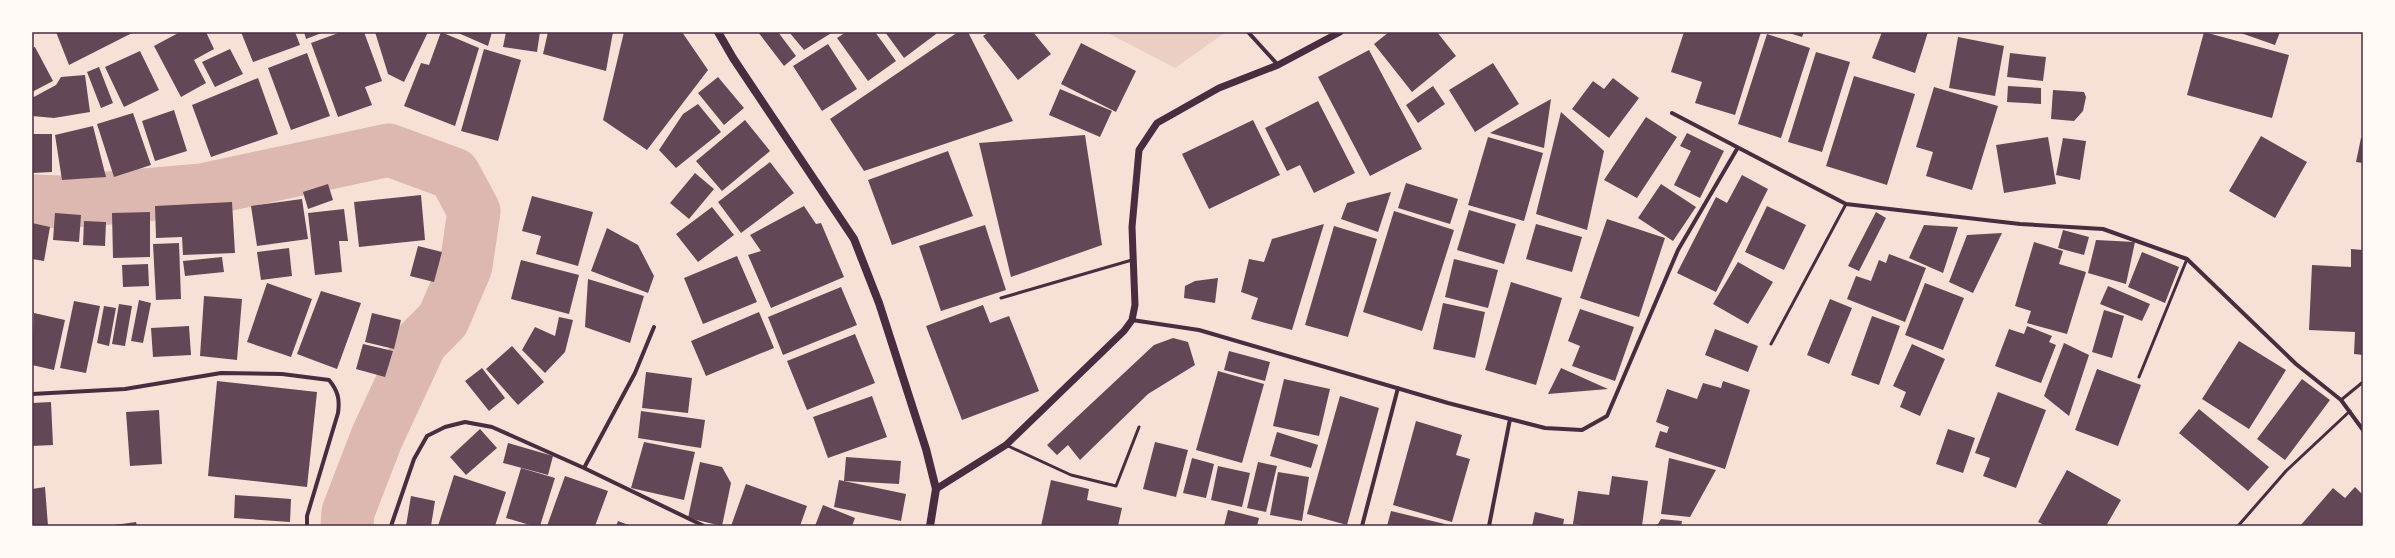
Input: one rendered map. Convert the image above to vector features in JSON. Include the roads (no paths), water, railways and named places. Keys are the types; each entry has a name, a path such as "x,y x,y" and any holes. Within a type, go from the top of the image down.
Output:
{"main road":[{"path":"718,32 733,58 854,239 879,303 926,449 936,489 930,526"}],"street":[{"path":"1248,32 1278,65"},
{"path":"936,489 1006,445 1124,331 1132,320 1135,305 1132,260 1132,227 1140,150 1157,123 1220,88 1278,65 1340,32"},
{"path":"1672,113 1737,149 1846,204 2020,224 2103,229 2187,260 2296,364 2341,400 2363,430"},
{"path":"1132,320 1199,330 1398,388 1545,428 1582,430 1607,416 1678,250 1737,149"},
{"path":"584,468 635,373 654,327"},
{"path":"32,394 125,389 221,374 282,374 329,380 337,389 339,400 338,412 307,516 307,526"},
{"path":"1362,526 1398,388"},
{"path":"1489,526 1510,419"},
{"path":"391,526 414,459 427,436 445,427 465,422 492,427 584,468 704,526"}],"lane":[{"path":"1771,344 1846,204"},
{"path":"1001,298 1132,260"},
{"path":"2139,377 2187,260"},
{"path":"2341,400 2363,382"},
{"path":"2238,526 2286,470 2350,411"},
{"path":"1006,445 1072,475 1116,486 1139,427"}],"waterway":[{"path":"32,201 62,202 202,190 389,150 454,174 474,211 466,266 443,320 421,342 377,437 348,512 347,526"}]}
